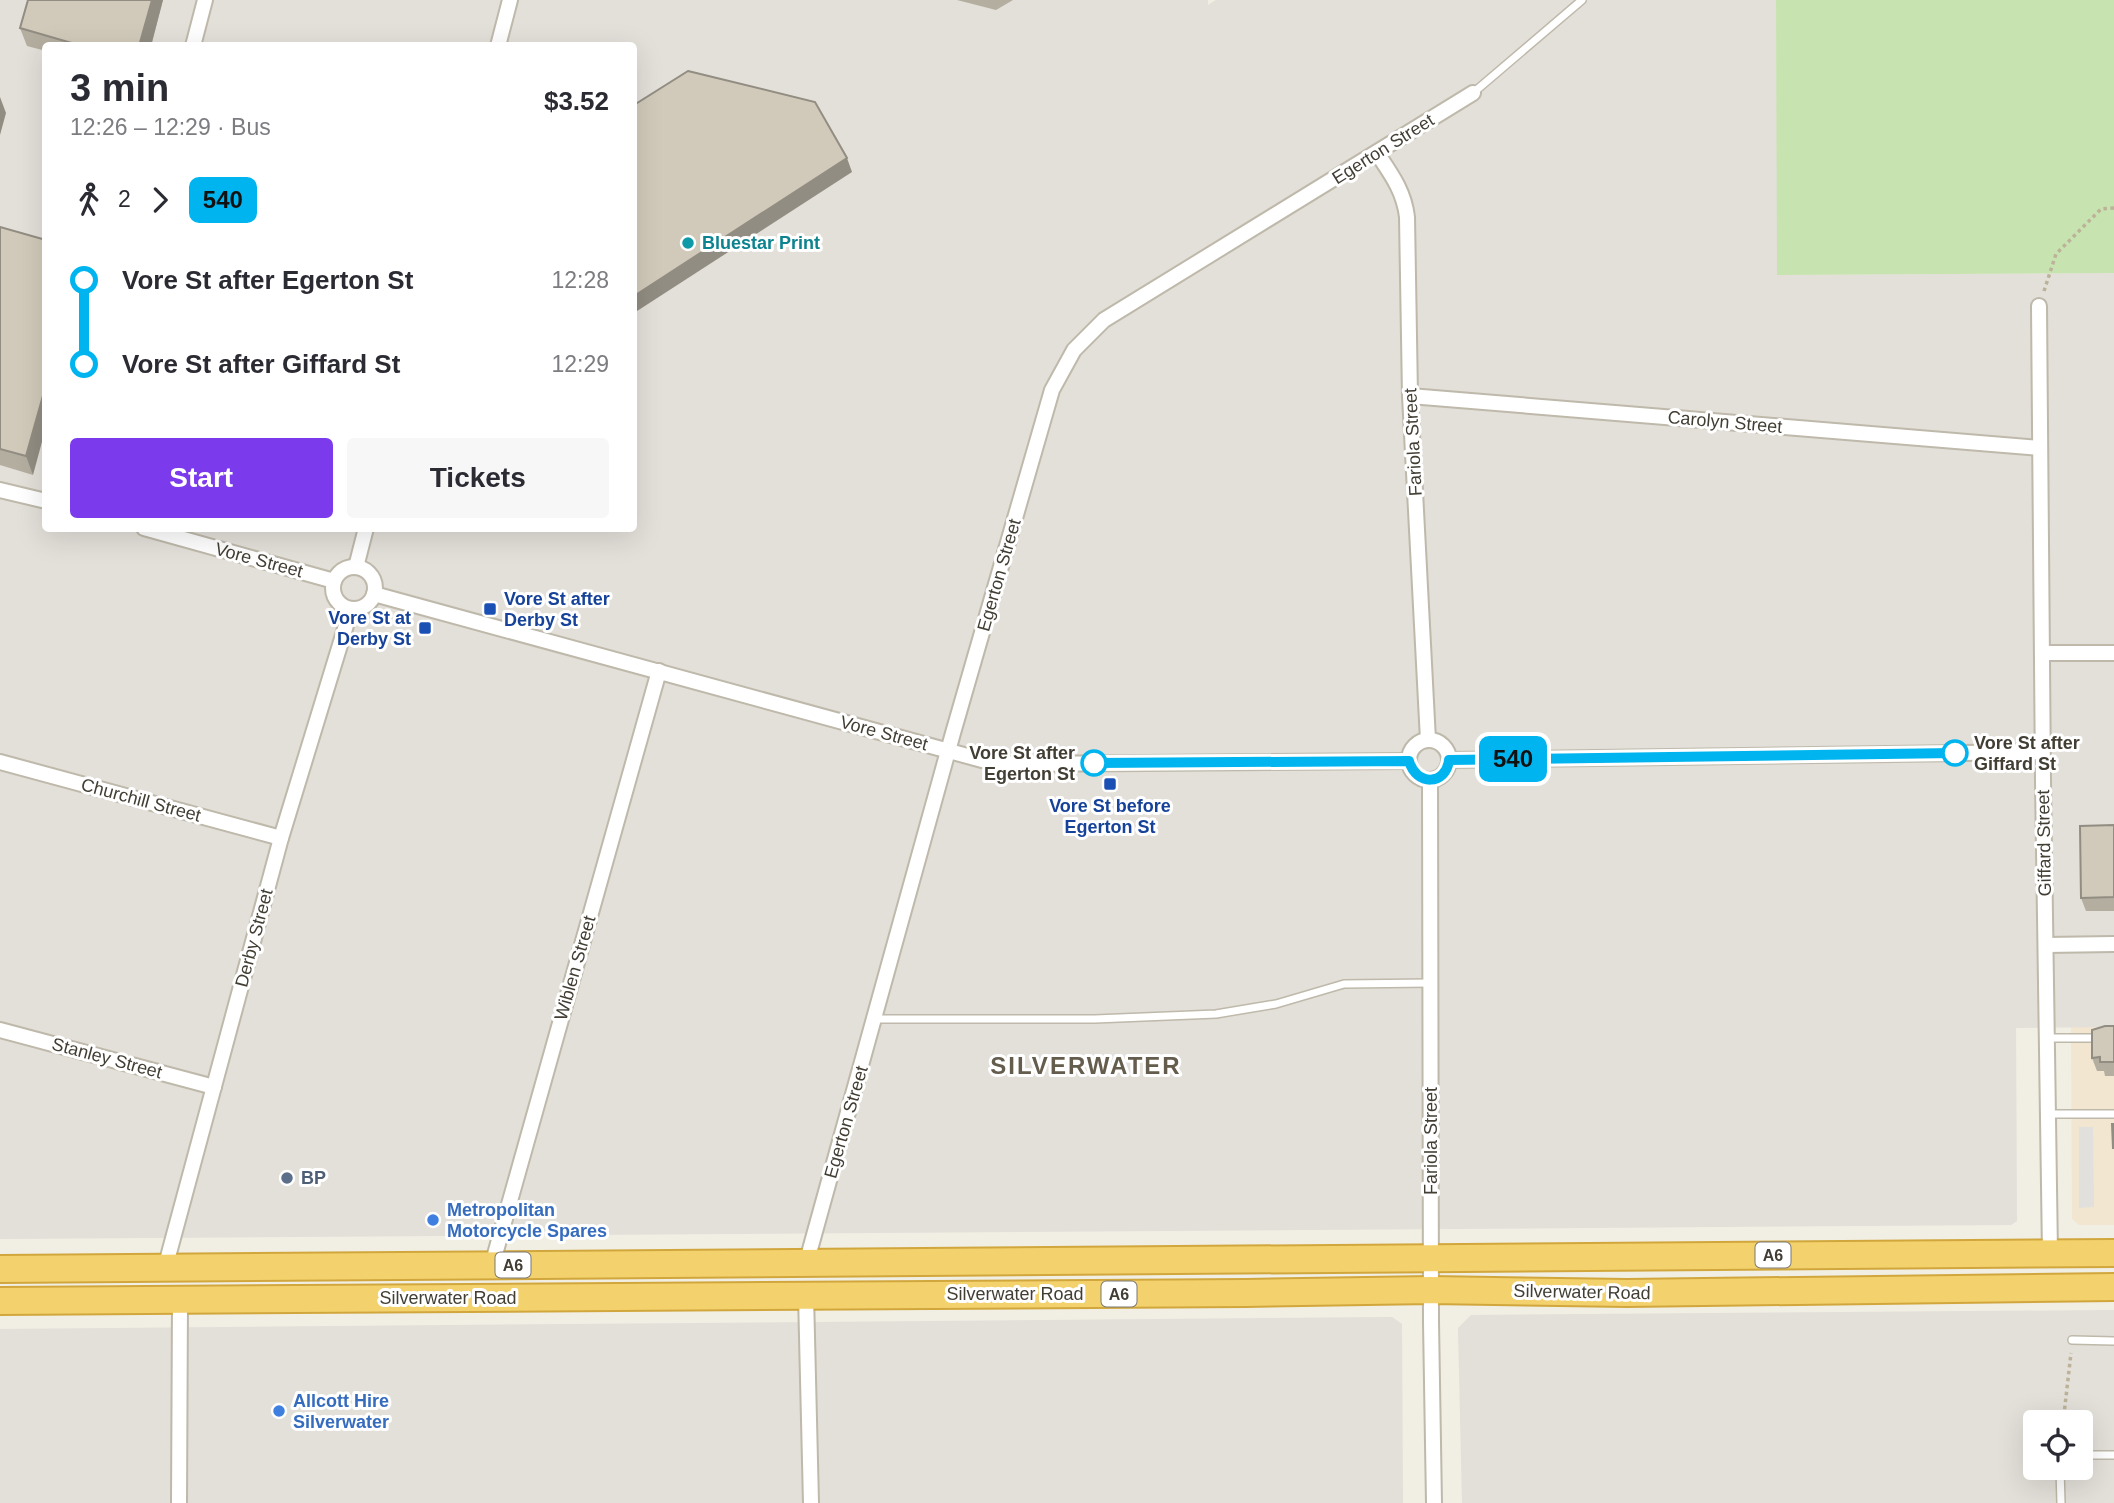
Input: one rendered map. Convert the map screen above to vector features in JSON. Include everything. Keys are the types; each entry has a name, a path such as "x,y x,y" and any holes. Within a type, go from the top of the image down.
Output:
{"highway":[{"name":"Silverwater Road","path":"0,1269 2114,1253"},
{"name":"Silverwater Road","path":"0,1301 1431,1290 1628,1293 2114,1287"}],"street":[{"path":"194,42 205,0"},
{"path":"499,42 510,0"},
{"name":"Egerton Street","path":"806,1264 948,751 1052,390 1073,350 1104,320 1473,93"},
{"name":"Fariola Street","path":"1377,153 1399,186 1407,217 1410,396 1428,740"},
{"name":"Giffard Street","path":"2039,306 2042,752 2050,1254"},
{"name":"Carolyn Street","path":"1410,396 2040,448"},
{"path":"0,489 42,500"},
{"name":"Vore Street","path":"158,532 334,581"},
{"path":"356,567 365,532"},
{"path":"362,568 371,576 374,594 368,604 351,609 336,599 334,581 342,570 362,568"},
{"name":"Vore Street","path":"374,594 982,760 1013,764 1409,761"},
{"name":"Derby Street","path":"165,1268 281,838 351,609"},
{"path":"2042,653 2114,653"},
{"name":"Wiblen Street","path":"492,1265 659,671"},
{"path":"1428,740 1434,740 1445,747 1449,760 1441,776 1430,780 1413,772 1409,761 1412,749 1428,740"},
{"path":"1449,760 2042,752"},
{"name":"Churchill Street","path":"0,762 281,838"},
{"name":"Fariola Street","path":"1430,780 1434,1503"},
{"path":"2046,945 2114,944"},
{"name":"Stanley Street","path":"0,1030 214,1087"},
{"path":"806,1295 811,1503"},
{"path":"180,1301 180,1503"}],"lane":[{"path":"1473,93 1582,0"},
{"path":"875,1019 1095,1019 1216,1014 1276,1004 1344,984 1430,983"},
{"path":"2047,1038 2093,1038 2114,1034"},
{"path":"2048,1114 2114,1114"},
{"path":"2072,1340 2114,1341"},
{"path":"2093,1455 2114,1455"},
{"path":"2061,1480 2062,1503"}],"path":[{"path":"2039,306 2056,254 2101,209 2114,208"},
{"path":"2064,1410 2072,1340"}],"shaded area":[{"path":"0,0 1208,0 1208,5 1216,0 1776,0 1778,275 2114,273 2114,1027 2016,1028 2017,1221 2011,1225 0,1239"},
{"path":"2071,1027 2114,1027 2114,1225 2079,1225 2072,1219"},
{"path":"2079,1127 2093,1127 2094,1207 2079,1208"},
{"path":"2114,1310 2114,1503 1462,1503 1458,1328 1471,1315"},
{"path":"1392,1317 1402,1324 1403,1503 0,1503 0,1329"}],"green space":[{"path":"1776,0 2114,0 2114,273 1777,275"}],"building":[{"path":"28,0 152,0 140,42 68,42 20,28"},
{"name":"Bluestar Print","path":"688,71 815,102 847,158 637,294 637,103"},
{"path":"0,227 42,239 42,399 26,456 0,449"},
{"path":"2114,825 2114,897 2081,898 2080,826"},
{"path":"2114,1026 2114,1062 2100,1062 2100,1057 2092,1058 2092,1030"},
{"path":"2114,1124 2114,1148 2113,1148"}],"bus line":[{"name":"540","path":"1094,763 1409,761 1413,772 1430,780 1446,771 1449,760 1955,753"}],"place":[{"name":"Bluestar Print","path":"688,243"},
{"name":"Vore St after Derby St","path":"490,609"},
{"name":"Vore St at Derby St","path":"425,628"},
{"name":"Vore St after Giffard St","path":"1955,753"},
{"name":"Vore St after Egerton St","path":"1094,763"},
{"name":"Vore St before Egerton St","path":"1110,784"},
{"name":"BP","path":"287,1178"},
{"name":"Metropolitan Motorcycle Spares","path":"433,1220"},
{"name":"Allcott Hire Silverwater","path":"279,1411"}],"district":[{"name":"SILVERWATER","path":"1086,1065"}]}
